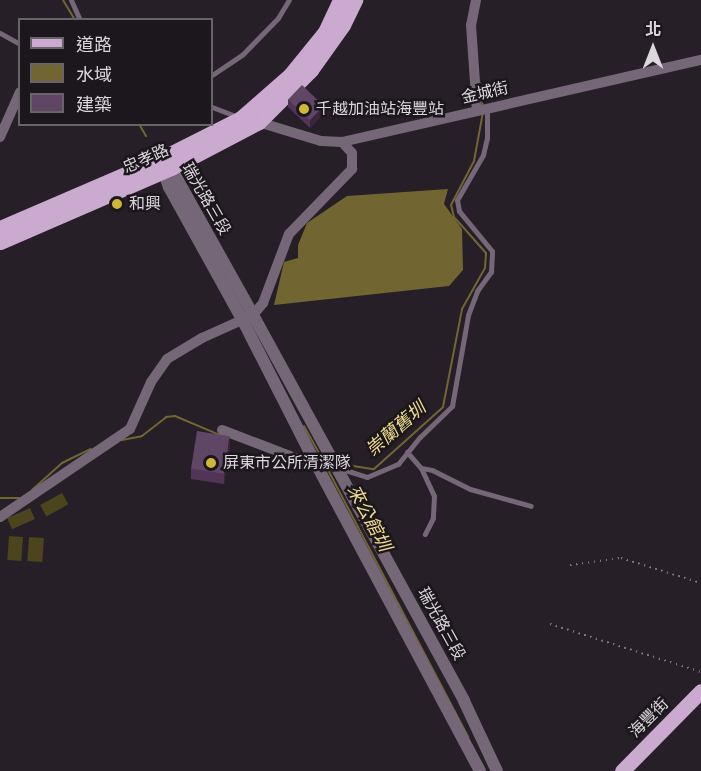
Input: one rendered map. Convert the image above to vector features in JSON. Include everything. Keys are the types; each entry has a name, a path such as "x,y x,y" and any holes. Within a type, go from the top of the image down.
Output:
{"main road":[{"name":"忠孝路","path":"0,228 164,166 241,118 290,75 325,32 340,0"},
{"name":"忠孝路","path":"0,242 259,122 311,70 343,25 355,0"},
{"name":"海豐街","path":"622,771 701,691"}],"street":[{"path":"476,0 471,25 482,109"},
{"name":"金城街","path":"241,118 321,141 342,142 701,60"},
{"path":"0,137 18,96"},
{"path":"0,517 130,429 151,382 167,359 202,338 247,317 263,303 289,234 352,169 351,153 342,142"},
{"name":"瑞光路三段","path":"164,166 464,701 497,771"},
{"name":"瑞光路三段","path":"247,317 315,462 480,771"},
{"path":"222,430 298,459 334,466"},
{"path":"446,709 464,701"}],"lane":[{"path":"71,0 79,18"},
{"path":"213,74 243,54 278,18 289,0"},
{"path":"0,33 18,44"},
{"path":"213,107 241,118"},
{"path":"334,466 367,477 398,464 452,406 468,315 477,291 491,272 492,251 459,211 457,200 483,155 487,138 482,109"},
{"path":"407,452 421,468 434,496 433,518 425,534"},
{"path":"421,468 432,470 470,489 531,506"}],"path":[{"path":"570,565 621,558 701,583"},
{"path":"550,624 701,672"}],"shaded area":[{"path":"62,493 68,504 46,516 40,505"},
{"path":"30,508 35,519 12,529 7,518"},
{"path":"9,536 23,537 21,561 7,560"},
{"path":"29,537 44,538 42,562 27,561"}],"water":[{"path":"448,189 444,204 462,229 463,270 449,286 274,305 284,262 298,258 298,245 307,223 347,196"}],"building":[{"name":"千越加油站海豐站","path":"302,85 324,106 310,120 288,99"},
{"name":"屏東市公所清潔隊","path":"197,431 230,436 224,474 191,469"}],"waterway":[{"name":"來公館圳","path":"63,0 74,18"},
{"name":"崇蘭舊圳","path":"480,83 483,107"},
{"name":"崇蘭舊圳","path":"341,464 374,469 443,407 462,309 485,268 486,253 454,217 451,205 474,161 483,112"},
{"name":"來公館圳","path":"140,126 146,136"},
{"name":"崇蘭舊圳","path":"122,440 142,436 166,417 175,416 220,435"},
{"name":"來公館圳","path":"304,426 323,460"},
{"name":"崇蘭舊圳","path":"32,490 62,463 91,449"},
{"name":"來公館圳","path":"327,468 468,737"},
{"name":"崇蘭舊圳","path":"0,498 20,498"}],"place":[{"name":"千越加油站海豐站","path":"304,109"},
{"name":"和興","path":"117,204"},
{"name":"屏東市公所清潔隊","path":"211,463"}]}
